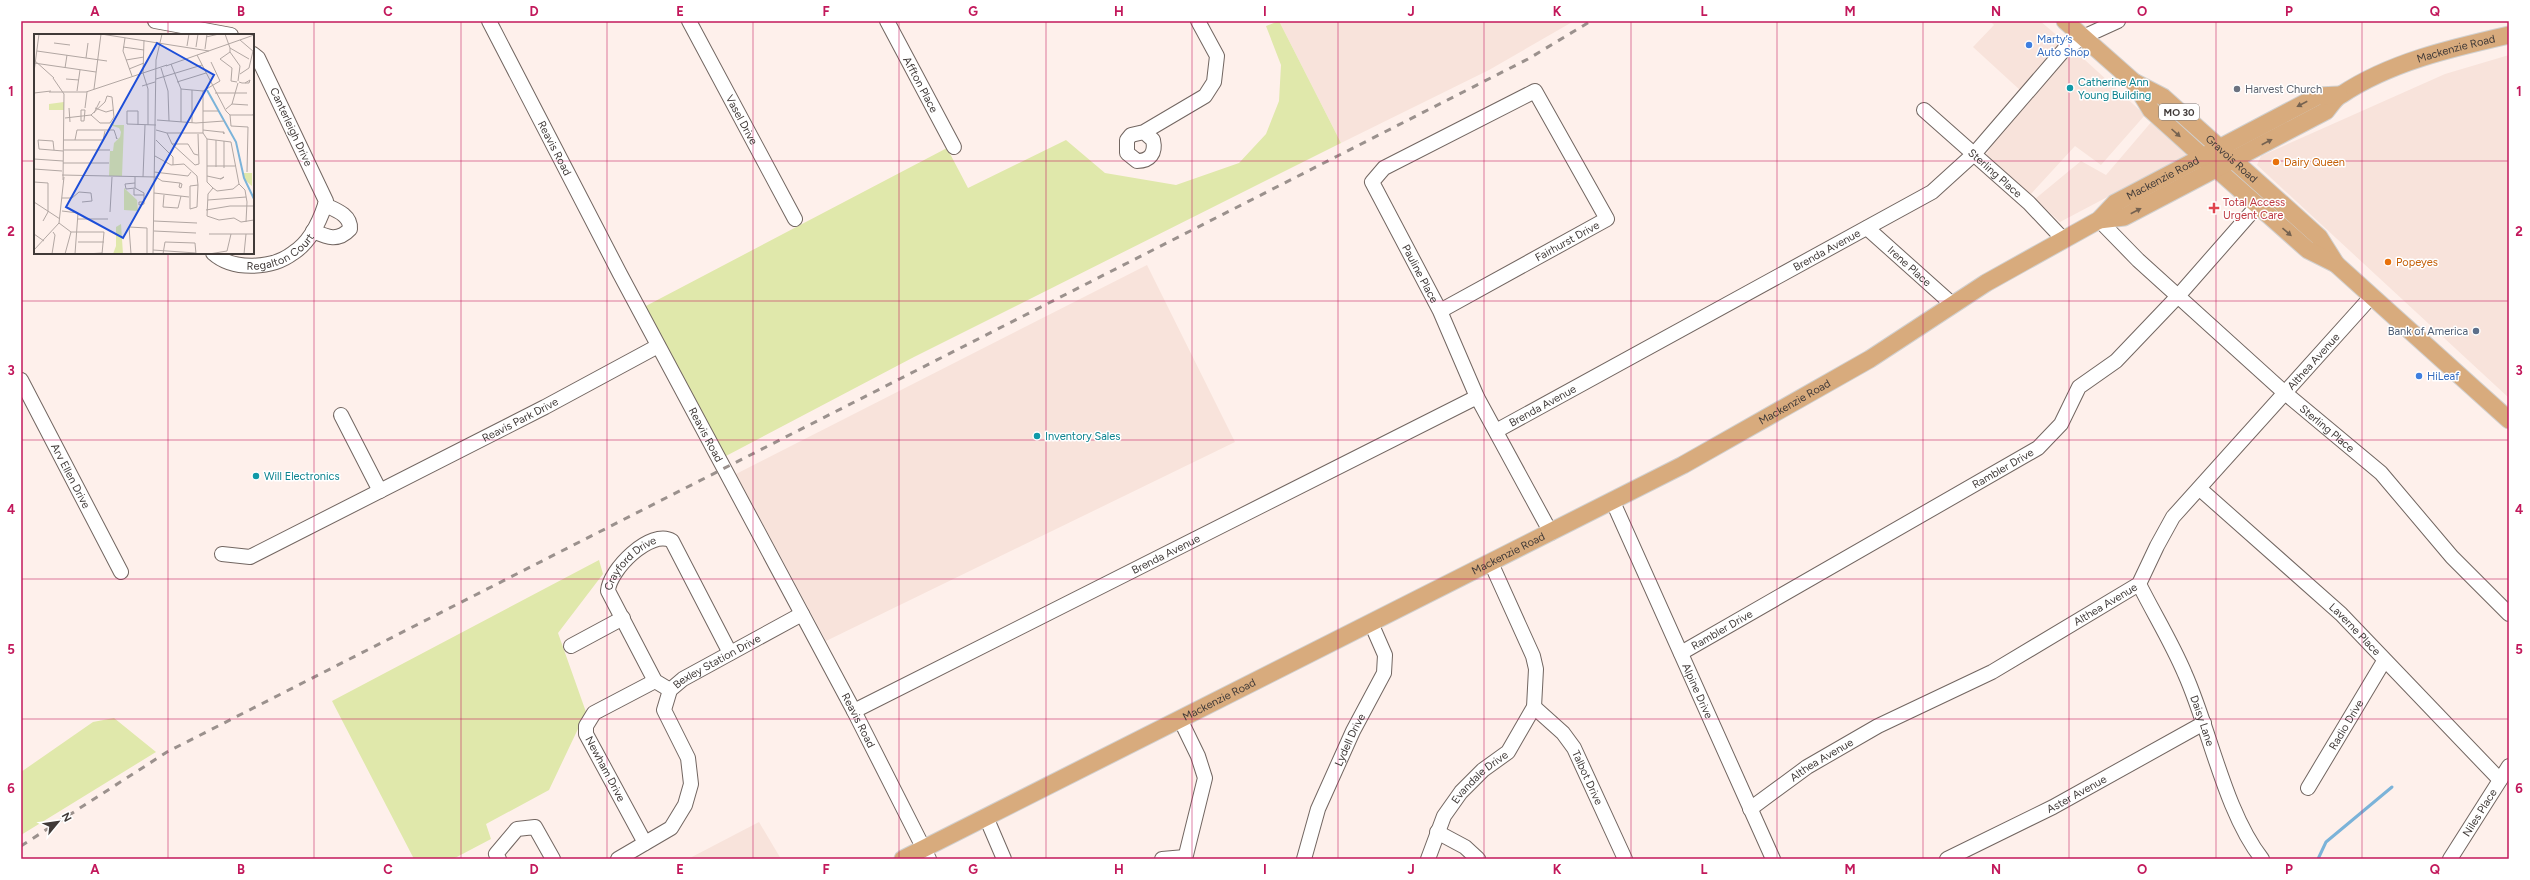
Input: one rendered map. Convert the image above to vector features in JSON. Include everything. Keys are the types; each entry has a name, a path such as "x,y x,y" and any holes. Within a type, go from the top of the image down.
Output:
{"main road":[{"name":"Gravois Road","path":"2064,22 2134,82 2163,97 2319,237 2336,264 2371,297 2509,420"},
{"name":"Mackenzie Road","path":"903,859 926,854 986,817 1683,466 1846,373 1952,304 2099,220 2115,203 2318,96 2339,95 2379,75 2420,58 2509,35"},
{"name":"Gravois Road","path":"2134,82 2151,110 2202,157 2308,250 2336,264"},
{"name":"Mackenzie Road","path":"2099,220 2124,217 2326,111 2339,95"}],"street":[{"path":"155,21 226,34"},
{"name":"Reavis Road","path":"489,21 658,346 854,711 926,854"},
{"name":"Vasel Drive","path":"689,21 795,219"},
{"name":"Affton Place","path":"887,21 954,147"},
{"path":"1144,132 1205,96 1214,82 1217,56 1198,21"},
{"name":"Brenda Avenue","path":"1496,431 1932,192 1975,153 2063,51 2083,37 2118,21"},
{"name":"Canterleigh Drive","path":"254,55 261,64 325,203"},
{"name":"Pauline Place","path":"1535,91 1384,168 1372,182 1440,311 1477,397 1551,533"},
{"name":"Fairhurst Drive","path":"1440,311 1607,219 1535,91"},
{"name":"Sterling Place","path":"1924,110 2030,202 2064,240"},
{"path":"313,231 332,239 343,236 350,229 350,223 346,216 325,203"},
{"name":"Regalton Court","path":"214,254 220,259 240,266 270,264 293,254 313,231 325,203"},
{"name":"Rambler Drive","path":"1681,653 2038,448 2061,424 2078,387 2116,361 2179,295 2258,205"},
{"name":"Sterling Place","path":"2099,220 2138,260 2179,295 2285,393 2381,473 2452,557 2509,614"},
{"name":"Irene Place","path":"1867,228 1952,304"},
{"name":"Althea Avenue","path":"1750,809 1807,767 1878,726 1992,672 2139,584 2156,546 2174,517 2371,297"},
{"name":"Reavis Park Drive","path":"222,554 250,557 658,346"},
{"name":"Arv Ellen Drive","path":"21,380 121,572"},
{"name":"Brenda Avenue","path":"854,711 1477,397"},
{"path":"341,415 380,491"},
{"name":"Laverne Place","path":"2200,489 2319,593 2500,780"},
{"name":"Alpine Drive","path":"1613,502 1773,859"},
{"name":"Crayford Drive","path":"655,681 608,591 611,578 623,561 634,552 659,538 668,538 672,541 730,653"},
{"name":"Evandale Drive","path":"1428,859 1437,832 1461,792 1483,770 1508,752 1534,707 1536,669 1533,656 1491,563"},
{"name":"Daisy Lane","path":"2139,584 2185,673 2238,818 2254,848 2262,859"},
{"name":"Bexley Station Drive","path":"618,859 671,828 685,805 691,784 688,758 664,710 670,690 683,679 802,614"},
{"path":"571,646 623,618"},
{"name":"Lydell Drive","path":"1304,859 1318,809 1353,731 1384,673 1385,655 1371,623"},
{"name":"Radio Drive","path":"2308,788 2384,661"},
{"path":"655,681 670,690"},
{"name":"Newham Drive","path":"645,843 586,734 586,726 594,713 655,681"},
{"name":"Talbot Drive","path":"1534,707 1562,733 1574,748 1624,859"},
{"path":"1162,859 1185,858 1205,778 1198,756 1180,719"},
{"name":"Aster Avenue","path":"1947,859 2053,807 2204,723"},
{"name":"Niles Place","path":"2450,859 2509,766"},
{"path":"986,817 1004,859"},
{"path":"499,859 496,854 517,829 535,826 553,859"},
{"path":"1437,832 1465,847 1478,859"}],"shaded area":[{"path":"1279,21 1574,21 1489,70 1341,143"},
{"path":"1990,21 2040,21 2066,43 2021,91 1973,47 1994,25"},
{"path":"2073,49 2145,115 2101,165 2075,146 2030,195 1986,155 2001,131"},
{"path":"2509,55 2509,398 2257,165 2261,156 2445,74"},
{"path":"2153,120 2189,154 2060,222 2035,199 2081,161 2106,175"},
{"path":"1147,265 1235,442 826,641 736,474"},
{"path":"759,822 781,859 688,859"}],"green space":[{"path":"1279,21 1341,143 914,357 726,456 715,440 644,307 947,148 968,188 1066,140 1105,173 1176,185 1239,163 1266,134 1279,101 1281,65 1266,26"},
{"path":"599,560 603,574 558,633 586,712 549,790 486,824 491,839 453,859 414,859 332,701"},
{"path":"114,718 156,752 21,835 21,772 93,722"}],"waterway":[{"path":"2318,859 2326,842 2392,787"}],"railway":[{"path":"21,846 167,752 1528,59 1591,21"}],"place":[{"name":"Marty’s Auto Shop","path":"2029,45"},
{"name":"Catherine Ann Young Building","path":"2070,88"},
{"name":"Harvest Church","path":"2237,89"},
{"name":"Dairy Queen","path":"2276,162"},
{"name":"Total Access Urgent Care","path":"2214,208"},
{"name":"Popeyes","path":"2388,262"},
{"name":"Bank of America","path":"2476,331"},
{"name":"HiLeaf","path":"2419,376"},
{"name":"Inventory Sales","path":"1037,436"},
{"name":"Will Electronics","path":"256,476"}]}
